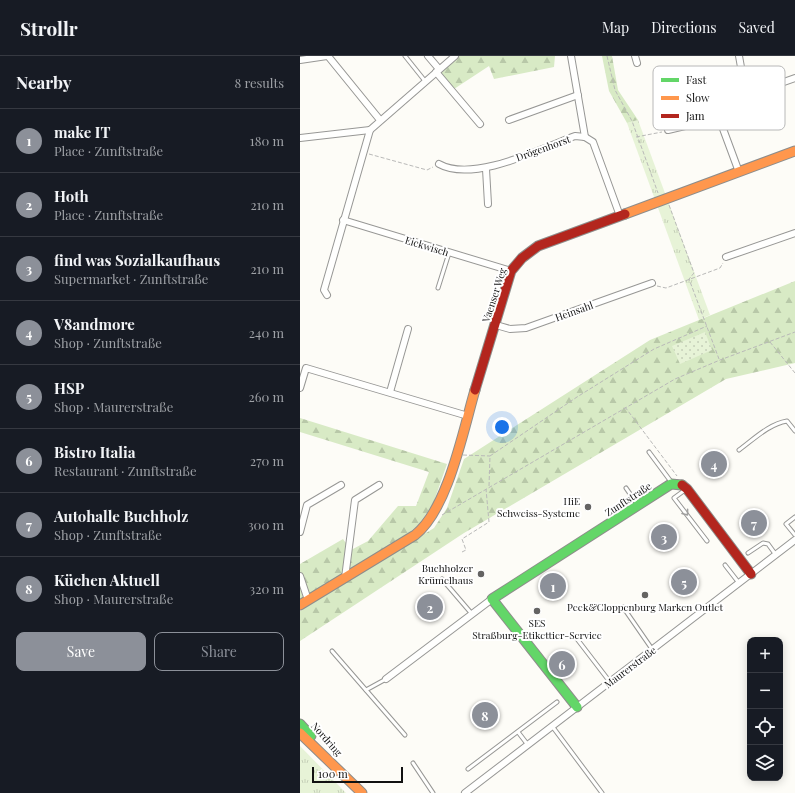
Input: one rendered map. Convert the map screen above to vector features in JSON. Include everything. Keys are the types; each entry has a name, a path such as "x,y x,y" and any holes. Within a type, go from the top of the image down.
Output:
{"street":[{"path":"300,60 328,56 380,120"},
{"path":"428,56 480,124"},
{"path":"327,295 324,290 370,130 455,56"},
{"path":"571,56 585,136 593,142 620,216"},
{"path":"635,56 636,63"},
{"path":"739,56 741,66"},
{"path":"785,82 795,78"},
{"path":"510,120 578,95"},
{"path":"300,138 370,130"},
{"path":"723,130 738,172"},
{"name":"Drögenhorst","path":"439,164 445,168 459,170 486,168 575,136 585,136"},
{"name":"Vaenser Weg","path":"300,576 304,602 415,535 425,527 433,516 440,505 456,455 511,271 522,258 538,246 795,151"},
{"path":"486,168 488,204"},
{"name":"Eickwisch","path":"344,220 511,271"},
{"path":"726,257 795,233"},
{"name":"Heinsahl","path":"496,325 510,329 526,328 652,284"},
{"path":"390,392 408,329"},
{"path":"300,388 306,368 468,416"},
{"path":"300,532 307,505 341,485"},
{"path":"345,578 355,500 379,485"},
{"path":"680,486 750,574"},
{"name":"Zunftstraße","path":"386,679 492,599 638,505 680,486"},
{"name":"Maurerstraße","path":"465,793 795,540"},
{"path":"492,599 577,707"},
{"name":"Nordring","path":"300,724 321,746 338,768"},
{"name":"Nordring","path":"300,733 338,768 362,793"}],"lane":[{"path":"406,56 425,81"},
{"path":"438,288 449,252"},
{"path":"739,450 764,431 780,422 787,421 795,431"},
{"path":"649,452 680,486 674,498 707,541"},
{"path":"626,488 638,505"},
{"path":"795,517 786,524 795,535"},
{"path":"748,553 763,544 768,544 776,555"},
{"path":"725,564 739,583"},
{"path":"442,579 472,614"},
{"path":"623,607 652,650"},
{"path":"574,635 610,682"},
{"path":"332,651 405,735"},
{"path":"366,690 386,679"},
{"path":"468,769 557,702"},
{"path":"552,726 602,793"},
{"path":"518,732 528,745"},
{"path":"412,764 433,793"}],"path":[{"path":"607,56 615,90 632,122 636,137 694,273 689,279"},
{"path":"636,137 668,130"},
{"path":"363,152 427,170 439,164"},
{"path":"652,284 666,288 720,268 726,257"},
{"path":"689,279 720,360"},
{"path":"456,455 490,456 577,397 654,349 707,326"},
{"path":"433,516 445,514 489,486 675,379 720,360 795,332"},
{"path":"769,341 795,373"},
{"path":"625,407 677,475 680,486"},
{"path":"489,486 490,456"},
{"path":"462,552 466,550 466,547 462,538 489,522 486,488"}],"green space":[{"path":"455,56 555,56 554,67 494,79 489,66 451,91 436,72"},
{"path":"602,56 612,56 618,90 638,120 627,123 609,91"},
{"path":"638,120 710,315 699,320 627,123"},
{"path":"795,281 795,363 726,379 464,533 300,641 300,611 434,528 447,508 464,459 650,340"},
{"path":"705,332 712,350 680,364 672,346"},
{"path":"300,418 447,464 433,504 419,524 402,539 300,600 300,564 343,539 351,550 368,541 398,506 416,506 429,472 300,432"},
{"path":"300,746 346,793 300,793"}],"traffic: fast":[{"path":"577,707 492,599 671,484 682,485"},
{"path":"300,724 311,736"}],"traffic: slow":[{"path":"625,214 795,151"},
{"path":"300,605 415,535 427,523 437,507 453,468 475,390"},
{"path":"300,733 362,793"}],"traffic: jam":[{"path":"475,390 511,271 522,258 538,246 625,214"},
{"path":"682,485 687,489 751,574"}],"place":[{"name":"V8andmore","path":"714,464"},
{"name":"HiE Schweiss-Systeme","path":"588,507"},
{"name":"Autohalle Buchholz","path":"754,523"},
{"name":"find was Sozialkaufhaus","path":"664,537"},
{"name":"Buchholzer Krümelhaus","path":"481,574"},
{"name":"HSP","path":"684,582"},
{"name":"make IT","path":"553,586"},
{"name":"Peek&Cloppenburg Marken Outlet","path":"645,595"},
{"name":"Hoth","path":"430,607"},
{"name":"SES Straßburg-Etikettier-Service","path":"537,611"},
{"name":"Bistro Italia","path":"562,664"},
{"name":"Küchen Aktuell","path":"485,715"}]}
